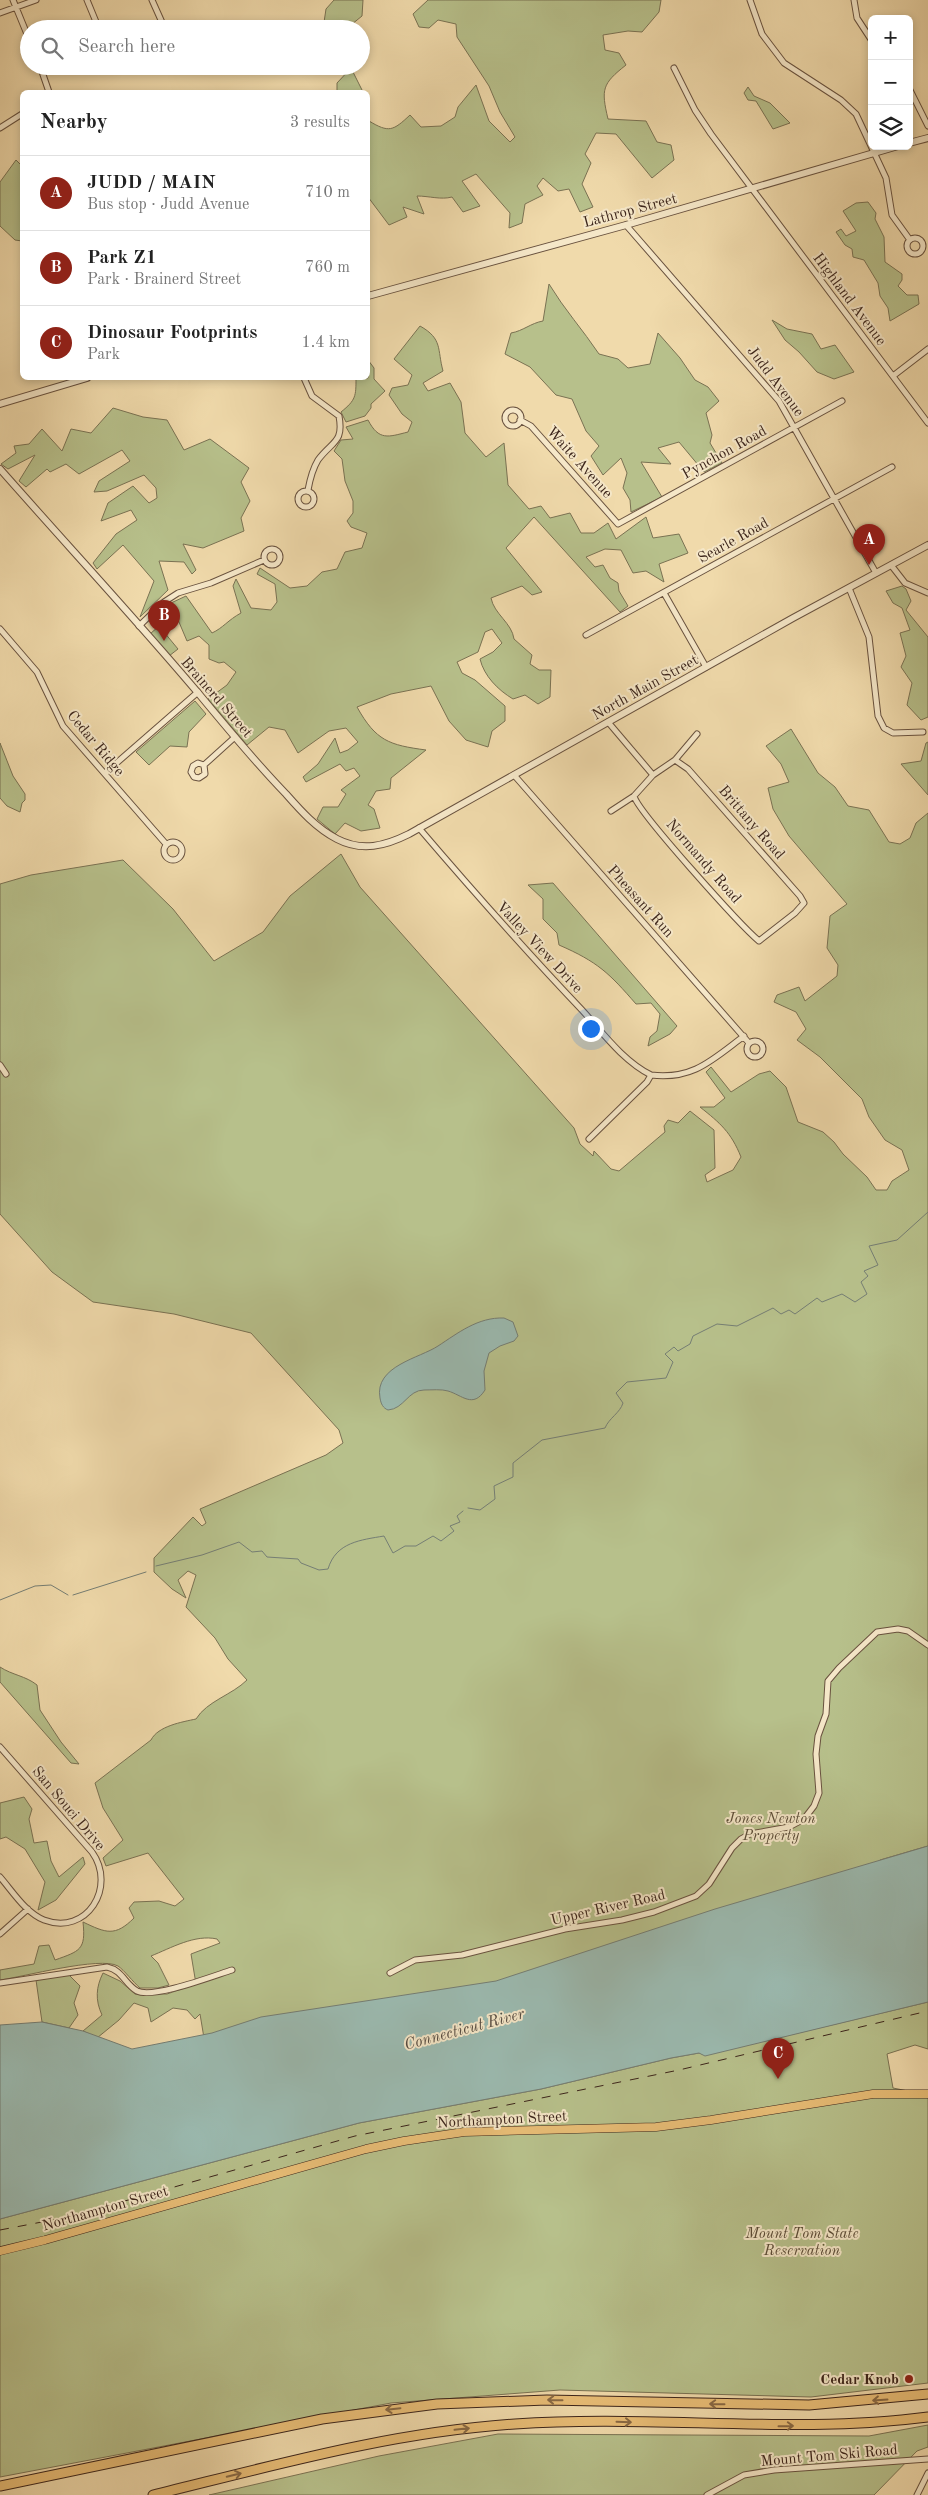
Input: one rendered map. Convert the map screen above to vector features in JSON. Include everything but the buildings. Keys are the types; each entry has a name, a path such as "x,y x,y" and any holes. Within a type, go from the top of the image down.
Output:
{"highway":[{"path":"0,2484 18,2483 322,2419 437,2404 547,2400 809,2404 928,2394"},
{"path":"153,2495 351,2448 441,2432 505,2425 586,2421 814,2426 928,2417"}],"main road":[{"name":"Northampton Street","path":"0,2251 348,2154 404,2141 464,2132 675,2126 872,2094 928,2094"}],"street":[{"path":"13,0 21,20"},
{"path":"0,13 36,0"},
{"path":"87,0 95,20"},
{"path":"152,0 161,20"},
{"path":"750,0 762,34 774,52 791,68 849,106 861,121 886,178 892,215 910,240"},
{"path":"854,0 857,18 868,35"},
{"name":"Highland Avenue","path":"674,68 702,122 928,423"},
{"path":"43,75 48,90"},
{"path":"913,96 928,126"},
{"path":"0,128 20,115"},
{"path":"913,142 928,138"},
{"name":"Lathrop Street","path":"370,295 626,225 884,150"},
{"name":"Judd Avenue","path":"626,225 767,384 795,427 876,573"},
{"path":"893,376 928,350"},
{"path":"0,404 80,380"},
{"path":"305,380 312,396 339,416 341,429 338,439 320,458 312,472 308,490"},
{"name":"Pynchon Road","path":"618,524 842,401"},
{"name":"Waite Avenue","path":"520,420 531,426 618,524"},
{"name":"Searle Road","path":"586,635 892,467"},
{"name":"Brainerd Street","path":"0,469 198,692 270,778 324,831 345,843 374,846"},
{"name":"North Main Street","path":"374,846 392,842 419,828 928,545"},
{"path":"139,626 164,602 178,593 212,583 264,560"},
{"path":"891,565 905,583 928,593"},
{"path":"849,588 869,637 875,683 875,707 884,728 893,733 923,732"},
{"path":"664,593 706,668"},
{"name":"Cedar Ridge","path":"0,629 37,672 63,726 166,844"},
{"path":"105,773 198,692"},
{"path":"608,722 653,776"},
{"path":"611,811 634,796 653,776 675,760 697,734"},
{"path":"204,765 235,737"},
{"name":"Brittany Road","path":"675,760 688,769 715,798 793,887 804,904 759,941"},
{"name":"Pheasant Run","path":"514,775 749,1043"},
{"name":"Normandy Road","path":"634,796 639,805 669,841 759,941"},
{"name":"Valley View Drive","path":"419,828 494,916 556,983 620,1051 634,1064 651,1075"},
{"path":"589,1139 647,1082 651,1075 680,1076 693,1071 744,1036"},
{"path":"0,1065 6,1074"},
{"name":"Upper River Road","path":"390,1973 415,1960 462,1955 565,1930 622,1920 654,1912 696,1896 709,1884 732,1848 741,1838 750,1834 789,1826 804,1819 814,1806 820,1793 816,1766 818,1736 826,1714 828,1681 840,1668 877,1632 898,1629 908,1631 928,1645"},
{"name":"San Souci Drive","path":"0,1747 92,1852 102,1871 102,1885 98,1898 90,1910 79,1918 66,1922 52,1922 39,1917 28,1909 0,1877"},
{"path":"0,1934 28,1909"},
{"path":"0,1983 107,1967 119,1972 135,1990 145,1993 170,1989 232,1970"},
{"name":"Mount Tom Ski Road","path":"707,2495 744,2475 774,2470 928,2459"},
{"path":"917,2495 928,2473"}],"green space":[{"path":"334,0 363,0 362,16 357,20 324,20 326,9"},
{"path":"428,0 661,0 659,12 642,32 628,31 603,35 605,50 619,53 626,65 608,83 605,88 604,101 608,119 646,121 657,142 671,145 674,160 652,178 616,134 596,133 585,154 591,163 582,184 593,207 580,212 569,189 558,191 543,178 537,186 543,195 525,204 522,223 509,228 510,213 476,174 462,181 480,206 463,212 452,197 417,196 424,214 403,207 407,217 389,225 370,200 370,122 386,129 395,127 410,115 421,127 441,126 455,117 458,107 476,85 489,121 510,142 515,137 500,112 489,86 457,37 456,24 438,20 429,28 419,27 413,14"},
{"path":"344,75 354,75 362,90 337,90 337,83"},
{"path":"748,87 754,96 770,103 790,123 773,129 756,101 748,100 744,93"},
{"path":"16,160 20,164 20,241 15,240 0,226 0,182"},
{"path":"868,202 876,213 875,219 884,237 885,262 902,274 902,280 898,286 907,295 918,295 919,304 890,321 888,308 880,296 878,283 864,260 853,257 852,249 845,245 836,232 841,229 846,236 856,231 843,211 856,203"},
{"path":"549,284 599,354 618,359 628,368 650,364 658,333 680,358 695,380 708,387 719,401 706,413 712,435 710,443 722,463 704,472 679,442 658,448 671,464 641,462 662,497 631,512 630,500 623,488 627,473 621,458 603,475 591,456 599,446 586,431 572,399 556,395 530,367 505,354 511,333 543,321"},
{"path":"772,320 787,329 812,334 821,349 835,345 854,372 834,379 817,372 785,340"},
{"path":"420,326 436,340 443,371 423,383 428,391 450,383 461,402 465,433 486,457 504,443 508,485 529,509 541,506 550,518 570,513 581,533 594,533 608,523 616,539 646,517 653,538 679,534 688,553 659,564 664,582 646,571 633,573 621,550 605,549 586,557 595,567 603,565 610,578 618,583 619,591 628,606 620,612 534,517 506,548 542,592 532,595 522,586 491,598 496,609 513,633 514,639 532,655 530,664 539,670 551,670 550,697 538,704 525,695 513,699 492,682 480,659 493,652 502,643 492,629 485,632 478,652 457,662 462,673 475,680 505,706 505,721 492,731 488,747 466,740 449,721 431,686 391,694 357,707 377,734 385,739 402,746 426,750 391,778 390,789 376,791 368,805 374,809 380,828 361,831 345,823 335,834 317,819 323,807 338,807 346,794 341,790 360,776 354,768 346,771 340,764 306,782 303,777 318,764 335,738 340,753 348,750 358,742 346,728 329,731 298,753 285,730 269,727 247,745 208,699 227,685 236,672 224,662 219,663 209,659 209,645 199,636 187,641 176,615 169,608 172,606 171,603 186,596 212,633 241,613 233,586 236,579 251,608 271,610 277,602 275,584 257,574 260,568 290,588 307,586 322,572 337,569 345,552 362,548 367,533 351,527 347,521 353,513 353,501 345,481 342,459 334,451 341,440 353,439 346,427 368,420 376,431 385,436 408,432 412,422 402,414 389,395 392,388 408,385 412,375 394,359"},
{"path":"370,363 374,368 374,379 385,391 371,404 371,408 365,416 346,422 341,412 352,401 356,389 356,380 370,380"},
{"path":"113,408 143,417 167,420 184,450 210,439 249,468 241,482 250,501 241,518 244,531 203,548 183,544 196,570 192,574 184,562 159,561 168,590 140,617 154,581 123,545 97,569 93,563 116,534 137,520 131,510 101,521 108,503 133,486 149,503 157,498 156,488 144,475 107,491 94,492 99,481 130,461 122,450 79,474 66,464 50,472 47,469 26,487 19,481 35,455 8,469 1,464 16,453 14,446 29,444 42,429 62,451 71,429 91,433"},
{"path":"902,586 906,589 911,601 906,610 928,637 928,717 921,720 907,705 912,683 901,667 906,656 900,633 910,630 902,608 893,603 886,591"},
{"path":"159,626 178,649 169,656 150,634"},
{"path":"195,701 206,714 189,732 187,747 170,746 149,765 136,752"},
{"name":"Jones Newton Property","path":"791,729 818,773 835,787 848,806 869,810 889,842 900,844 910,838 916,823 928,813 928,1846 880,1860 893,1885 462,2005 205,2044 200,2014 195,2019 187,2010 173,2008 151,2022 148,2008 134,2003 119,2020 97,2038 83,2031 102,2015 97,1994 103,1973 120,1981 135,1994 167,1994 196,1984 191,1954 220,1943 217,1939 200,1938 151,1956 158,1963 169,1985 158,1988 140,1988 118,1966 109,1964 79,1965 0,1980 0,1970 34,1964 39,1946 49,1945 55,1960 76,1951 82,1944 83,1922 104,1931 116,1931 134,1918 129,1908 134,1902 159,1901 175,1906 184,1899 148,1853 106,1866 103,1858 123,1840 103,1808 95,1783 151,1740 159,1731 171,1725 196,1719 206,1707 247,1680 228,1659 215,1638 186,1607 196,1575 188,1571 178,1580 186,1598 172,1589 154,1572 154,1558 193,1517 202,1526 206,1523 200,1509 326,1455 343,1443 339,1430 251,1333 174,1314 93,1302 52,1272 0,1214 0,884 31,875 123,860 173,909 214,961 263,932 290,896 341,854 360,887 574,1128 580,1144 593,1156 594,1151 611,1169 619,1171 665,1132 664,1126 668,1120 678,1123 690,1111 714,1130 715,1168 705,1175 707,1182 733,1170 741,1157 737,1148 724,1129 700,1107 714,1107 725,1098 706,1072 711,1067 731,1092 759,1074 770,1071 786,1087 798,1122 823,1132 867,1177 876,1190 887,1190 892,1181 909,1170 902,1150 885,1140 869,1117 862,1099 820,1057 797,1040 806,1029 796,1012 774,1002 777,995 799,987 805,1001 837,976 838,965 827,948 830,916 847,904 789,836 773,809 768,788 789,782 781,764 766,746"},
{"path":"928,742 928,795 901,764 921,761 926,743"},
{"path":"0,743 13,776 25,794 25,800 22,803 20,812 7,806 0,798"},
{"path":"553,883 677,1026 670,1034 648,1046 650,1037 657,1031 660,1014 651,1003 636,1004 602,969 584,957 559,945 557,933 543,919 543,899 528,885"},
{"path":"0,1667 37,1685 40,1710 61,1742 79,1764 71,1763 0,1682"},
{"path":"24,1797 32,1809 29,1819 34,1843 47,1841 51,1861 59,1877 83,1857 85,1864 56,1900 38,1910 45,1882 25,1849 6,1837 0,1839 0,1803"},
{"path":"69,1975 80,1986 74,2003 78,2015 69,2028 42,2022 36,1980"},
{"name":"Mount Tom State Reservation","path":"928,2002 928,2049 915,2045 887,2054 893,2088 928,2095 928,2383 811,2397 560,2390 391,2403 0,2477 0,2219 359,2123 541,2089 671,2058 699,2053 705,2055"},
{"path":"928,2425 928,2447 917,2451 874,2495 209,2495 379,2456 498,2434 869,2436"}],"water":[{"path":"495,1318 504,1318 513,1322 518,1336 514,1341 500,1346 489,1353 484,1371 485,1390 481,1396 472,1400 446,1390 424,1390 414,1393 393,1409 388,1410 382,1406 380,1387 384,1378 400,1364 438,1346 477,1323"},
{"name":"Connecticut River","path":"928,1846 928,2002 705,2056 699,2053 671,2058 541,2089 359,2123 0,2219 0,2025 42,2022 83,2031 132,2049 212,2033 261,2017 496,1981 715,1909"}],"waterway":[{"path":"468,1508 480,1510 495,1499 494,1486 513,1477 513,1463 542,1440 605,1428 623,1403 616,1393 627,1382 666,1378 673,1362 665,1354 674,1347 678,1351 690,1344 693,1336 717,1324 737,1326 773,1308 781,1314 789,1310 795,1314 817,1298 822,1302 842,1294 855,1302 867,1294 861,1282 868,1276 864,1271 878,1265 869,1246 897,1240 928,1212"},
{"path":"156,1566 202,1555 239,1542 252,1552 262,1551 267,1557 298,1559 301,1563 319,1570 328,1569 337,1553 358,1541 384,1536 393,1553 405,1546 416,1546 433,1536 441,1541 454,1531 450,1526 460,1522 457,1516 463,1511"},
{"path":"73,1595 146,1572"},
{"path":"0,1600 35,1586 51,1585 68,1595"}],"railway":[{"path":"0,2230 68,2217 355,2136 679,2070 928,2011"}],"place":[{"name":"JUDD / MAIN","path":"869,565"},
{"name":"Park Z1","path":"164,641"},
{"name":"Dinosaur Footprints","path":"778,2079"},
{"name":"Cedar Knob","path":"909,2379"}]}
